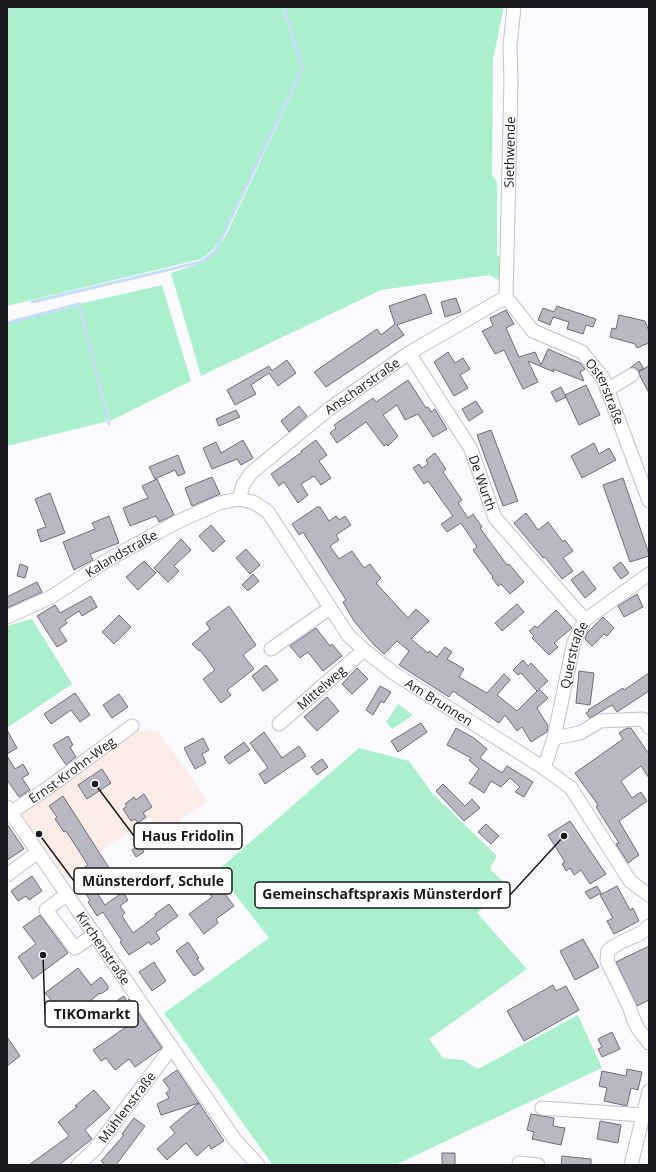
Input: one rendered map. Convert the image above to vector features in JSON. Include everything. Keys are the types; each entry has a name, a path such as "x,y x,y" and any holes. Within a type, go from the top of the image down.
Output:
{"street":[{"name":"Siethwende","path":"506,297 511,80 510,46 514,7"},
{"name":"Anscharstraße","path":"239,499 243,485 251,473 329,410 409,353 506,297"},
{"name":"Osterstraße","path":"506,297 533,331 582,352 603,378 649,501"},
{"name":"De Wurth","path":"409,353 471,449 495,518 585,620"},
{"path":"607,390 632,375"},
{"name":"Am Brunnen","path":"239,499 253,502 268,512 348,635 364,650 395,674 544,768 571,788 630,881 649,895"},
{"name":"Kalandstraße","path":"7,617 51,597 106,561 177,522 219,503 239,499"},
{"name":"Querstraße","path":"544,768 554,738 574,642 585,620 649,574"},
{"path":"271,649 330,608"},
{"name":"Mittelweg","path":"279,724 364,650"},
{"path":"554,738 580,733 600,721 643,720 649,727"},
{"name":"Ernst-Krohn-Weg","path":"8,812 45,790 132,726"},
{"name":"Kirchenstraße","path":"8,812 38,852 235,1140 258,1165"},
{"path":"7,875 38,852"},
{"path":"67,894 46,910 75,948 94,934"},
{"path":"649,926 637,935 615,943 608,951 608,961 638,1029 649,1043"},
{"name":"Mühlenstraße","path":"85,1163 172,1047"},
{"path":"631,1165 649,1091"},
{"path":"542,1108 643,1115"},
{"path":"519,1163 538,1165"}],"shaded area":[{"path":"138,731 158,731 208,801 161,833 151,817 65,876 20,814"}],"green space":[{"path":"7,7 282,7 301,69 224,233 213,250 201,259 7,306"},
{"path":"285,7 504,7 493,59 492,175 497,182 497,255 503,258 502,282 489,275 381,290 201,376 171,273 203,261 220,245 303,70"},
{"path":"162,285 191,381 110,421 79,304"},
{"path":"78,306 108,421 7,446 7,324"},
{"path":"32,619 72,684 7,728 7,626"},
{"path":"398,704 413,715 392,729 386,722"},
{"path":"359,748 409,761 433,794 497,856 490,869 508,886 477,913 527,969 429,1039 443,1058 463,1060 478,1069 578,1015 602,1068 395,1165 272,1164 164,1013 269,938 217,871"}],"building":[{"path":"425,294 432,313 397,325 404,335 326,387 314,372 377,329 381,335 395,324 389,306"},
{"path":"456,298 461,312 445,317 441,302"},
{"path":"557,306 596,319 593,327 586,325 583,334 567,329 569,322 553,317 550,325 538,320 543,308 554,312"},
{"path":"506,310 514,324 506,328 519,357 535,352 541,365 548,349 580,363 585,369 580,372 584,381 553,369 554,372 528,361 538,382 523,389 504,350 495,354 482,331 493,326 490,318"},
{"path":"619,315 645,321 649,331 649,343 637,348 635,344 610,337 612,328 616,329"},
{"path":"448,352 455,363 463,358 470,369 460,375 468,388 454,396 434,362"},
{"path":"287,360 296,373 278,386 269,373 251,385 256,394 235,405 227,390 269,366 272,371"},
{"path":"639,361 644,369 639,371 636,368 630,368"},
{"path":"649,366 649,393 639,371"},
{"path":"408,380 426,408 428,407 431,412 435,409 447,429 433,437 418,414 405,420 397,405 383,415 398,436 388,446 387,444 384,446 366,422 337,443 330,433 336,428 334,425 373,398 376,402"},
{"path":"586,385 600,415 579,425 565,395"},
{"path":"561,387 566,397 556,402 551,392"},
{"path":"476,401 483,412 469,421 462,409"},
{"path":"299,406 307,416 289,432 281,421"},
{"path":"236,410 240,417 219,426 216,419"},
{"path":"491,430 518,501 503,506 477,435"},
{"path":"243,440 253,458 241,465 237,459 212,469 203,448 216,442 221,453"},
{"path":"316,440 327,455 319,461 331,478 321,485 314,476 301,484 308,495 298,503 284,482 279,486 271,474"},
{"path":"594,443 599,454 609,448 616,460 582,478 571,456"},
{"path":"435,453 446,469 443,472 462,500 458,503 468,518 473,514 482,527 480,528 507,565 509,564 524,582 510,594 501,584 498,586 492,578 493,577 473,550 477,547 461,523 447,532 441,524 453,516 428,481 424,484 413,468 419,464 422,468 428,464 426,460"},
{"path":"178,455 185,473 178,476 175,470 155,479 149,467"},
{"path":"212,477 220,494 192,506 185,488"},
{"path":"623,478 649,554 649,556 630,562 603,485"},
{"path":"157,479 174,515 159,522 156,516 130,526 123,508 148,498 142,486"},
{"path":"50,493 65,533 41,542 37,530 46,527 35,499"},
{"path":"317,507 320,507 329,521 336,516 339,520 345,516 351,525 336,535 339,540 330,546 339,559 352,551 364,568 370,564 381,578 376,583 408,618 416,609 429,621 411,639 428,653 429,651 437,657 445,647 452,652 447,659 464,669 459,677 487,693 504,674 510,680 497,695 517,711 537,691 521,673 518,675 513,670 523,660 528,666 531,663 548,681 539,689 548,698 537,708 548,726 547,732 531,742 522,727 517,731 505,715 499,723 453,691 449,697 399,665 409,651 397,641 384,654 374,645 354,621 343,602 346,600 303,532 299,535 292,524"},
{"path":"526,513 538,530 548,522 563,542 565,540 573,551 563,558 573,571 562,579 545,557 543,558 514,523"},
{"path":"109,516 119,543 90,554 93,560 74,570 63,542 95,529 92,523"},
{"path":"211,525 225,541 213,552 199,536"},
{"path":"181,539 191,550 174,566 179,571 168,582 154,568"},
{"path":"246,549 260,565 250,574 236,558"},
{"path":"144,561 156,573 138,590 126,577"},
{"path":"621,562 629,573 621,579 613,568"},
{"path":"20,564 28,567 25,578 17,576"},
{"path":"583,571 596,589 585,598 571,580"},
{"path":"253,574 259,581 248,591 242,585"},
{"path":"37,582 42,592 7,608 7,597"},
{"path":"637,594 643,607 624,617 618,606"},
{"path":"91,596 97,607 82,616 79,611 65,620 67,623 59,629 67,641 57,647 37,616 55,605 60,613"},
{"path":"517,604 524,612 502,631 495,623"},
{"path":"229,606 256,645 243,655 254,669 227,690 231,695 221,703 203,679 215,670 200,650 199,651 192,644 210,629 206,623"},
{"path":"556,610 572,628 554,643 558,647 549,655 532,638 534,636 529,631 535,626 537,628"},
{"path":"119,615 131,627 114,644 102,632"},
{"path":"603,617 614,628 607,636 604,634 592,646 585,639 587,633"},
{"path":"316,628 330,646 332,644 342,656 323,671 308,652 300,658 290,646"},
{"path":"266,665 278,680 263,691 252,676"},
{"path":"357,668 368,679 352,694 342,684"},
{"path":"579,671 594,673 590,705 576,703"},
{"path":"649,673 649,691 617,712 612,705 590,718 586,713 589,711 588,710 623,688 624,690"},
{"path":"380,686 391,692 384,703 381,701 373,715 366,710"},
{"path":"75,693 90,715 80,722 71,710 51,724 44,714"},
{"path":"119,694 128,707 112,718 103,705"},
{"path":"327,697 339,711 317,731 304,717"},
{"path":"421,723 427,732 398,752 391,741"},
{"path":"456,728 474,738 487,749 480,758 502,773 507,766 533,782 524,797 515,792 520,787 510,778 501,787 491,781 484,793 469,783 479,769 469,760 471,758 447,745"},
{"path":"627,728 631,728 649,754 649,778 641,766 621,781 632,798 641,792 647,801 619,821 639,855 628,863 616,844 619,843 596,807 598,806 596,802 575,773 623,739 619,733"},
{"path":"7,730 17,748 7,754"},
{"path":"264,732 282,758 299,746 306,756 265,784 259,774 268,768 250,743"},
{"path":"68,736 73,745 70,747 76,757 66,765 53,745"},
{"path":"203,738 209,750 202,754 206,763 195,769 184,748"},
{"path":"244,742 250,750 229,764 224,757"},
{"path":"7,756 15,769 23,764 29,774 22,778 30,790 19,797 7,780"},
{"path":"322,759 328,767 317,775 311,767"},
{"path":"102,769 111,783 87,799 78,785"},
{"path":"443,784 465,806 472,799 480,808 464,821 436,791"},
{"path":"144,794 152,807 143,813 146,817 138,823 135,819 131,821 123,809 127,806 125,804 134,797 136,800"},
{"path":"63,796 111,871 91,884 105,905 123,892 128,900 120,906 125,913 122,916 133,933 169,904 178,916 156,932 160,939 151,945 149,942 129,955 120,942 122,941 103,912 97,916 88,902 90,900 75,878 79,875 77,872 88,865 66,831 64,832 55,819 57,817 49,806"},
{"path":"570,821 606,874 590,884 581,870 574,875 570,868 566,871 562,864 565,862 548,835"},
{"path":"7,824 24,849 7,860"},
{"path":"486,824 499,836 491,844 478,832"},
{"path":"140,845 144,852 136,857 132,850"},
{"path":"215,874 225,888 222,890 234,906 216,919 218,923 204,934 189,914 212,897 202,883"},
{"path":"32,876 42,891 29,900 26,896 18,901 11,891"},
{"path":"597,886 601,893 590,899 585,892"},
{"path":"617,886 630,910 633,908 639,921 614,934 607,921 613,918 600,895"},
{"path":"40,915 68,953 33,979 18,957 36,944 23,927"},
{"path":"583,939 599,967 575,980 560,951"},
{"path":"188,942 199,958 197,959 204,969 194,976 176,951"},
{"path":"649,946 649,1000 637,1006 616,962"},
{"path":"154,962 166,981 152,991 139,972"},
{"path":"78,968 91,985 101,977 108,986 108,989 101,994 100,993 68,1019 45,993"},
{"path":"553,985 556,991 566,986 579,1010 524,1041 507,1011"},
{"path":"124,996 127,1001 129,999 162,1048 135,1067 129,1059 115,1070 106,1058 101,1061 93,1050 126,1027 112,1004"},
{"path":"612,1032 620,1049 602,1057 598,1049 602,1047 598,1039"},
{"path":"7,1037 20,1056 7,1066"},
{"path":"627,1069 642,1072 638,1090 631,1088 627,1106 604,1101 607,1088 599,1086 602,1071 626,1076"},
{"path":"177,1070 199,1103 161,1115 157,1104 169,1098 166,1093 170,1090 163,1080"},
{"path":"94,1090 110,1108 85,1130 92,1139 59,1165 29,1165 69,1136 58,1122 77,1107 75,1106"},
{"path":"199,1103 224,1141 211,1149 209,1145 197,1156 186,1143 167,1160 157,1149 175,1133 170,1127"},
{"path":"531,1114 554,1118 553,1126 565,1128 561,1145 532,1139 534,1132 527,1130"},
{"path":"134,1118 145,1126 116,1165 105,1165 101,1161 124,1135 122,1134"},
{"path":"600,1121 621,1125 618,1143 597,1139"},
{"path":"442,1153 455,1153 455,1165 442,1165"},
{"path":"562,1156 591,1159 591,1165 561,1165"}],"waterway":[{"path":"32,302 201,262 215,252 302,69 284,7"},
{"path":"7,323 79,304 109,424"}],"place":[{"name":"Haus Fridolin","path":"95,784"},
{"name":"Münsterdorf, Schule","path":"39,834"},
{"name":"Gemeinschaftspraxis Münsterdorf","path":"564,836"},
{"name":"TIKOmarkt","path":"43,955"}]}
